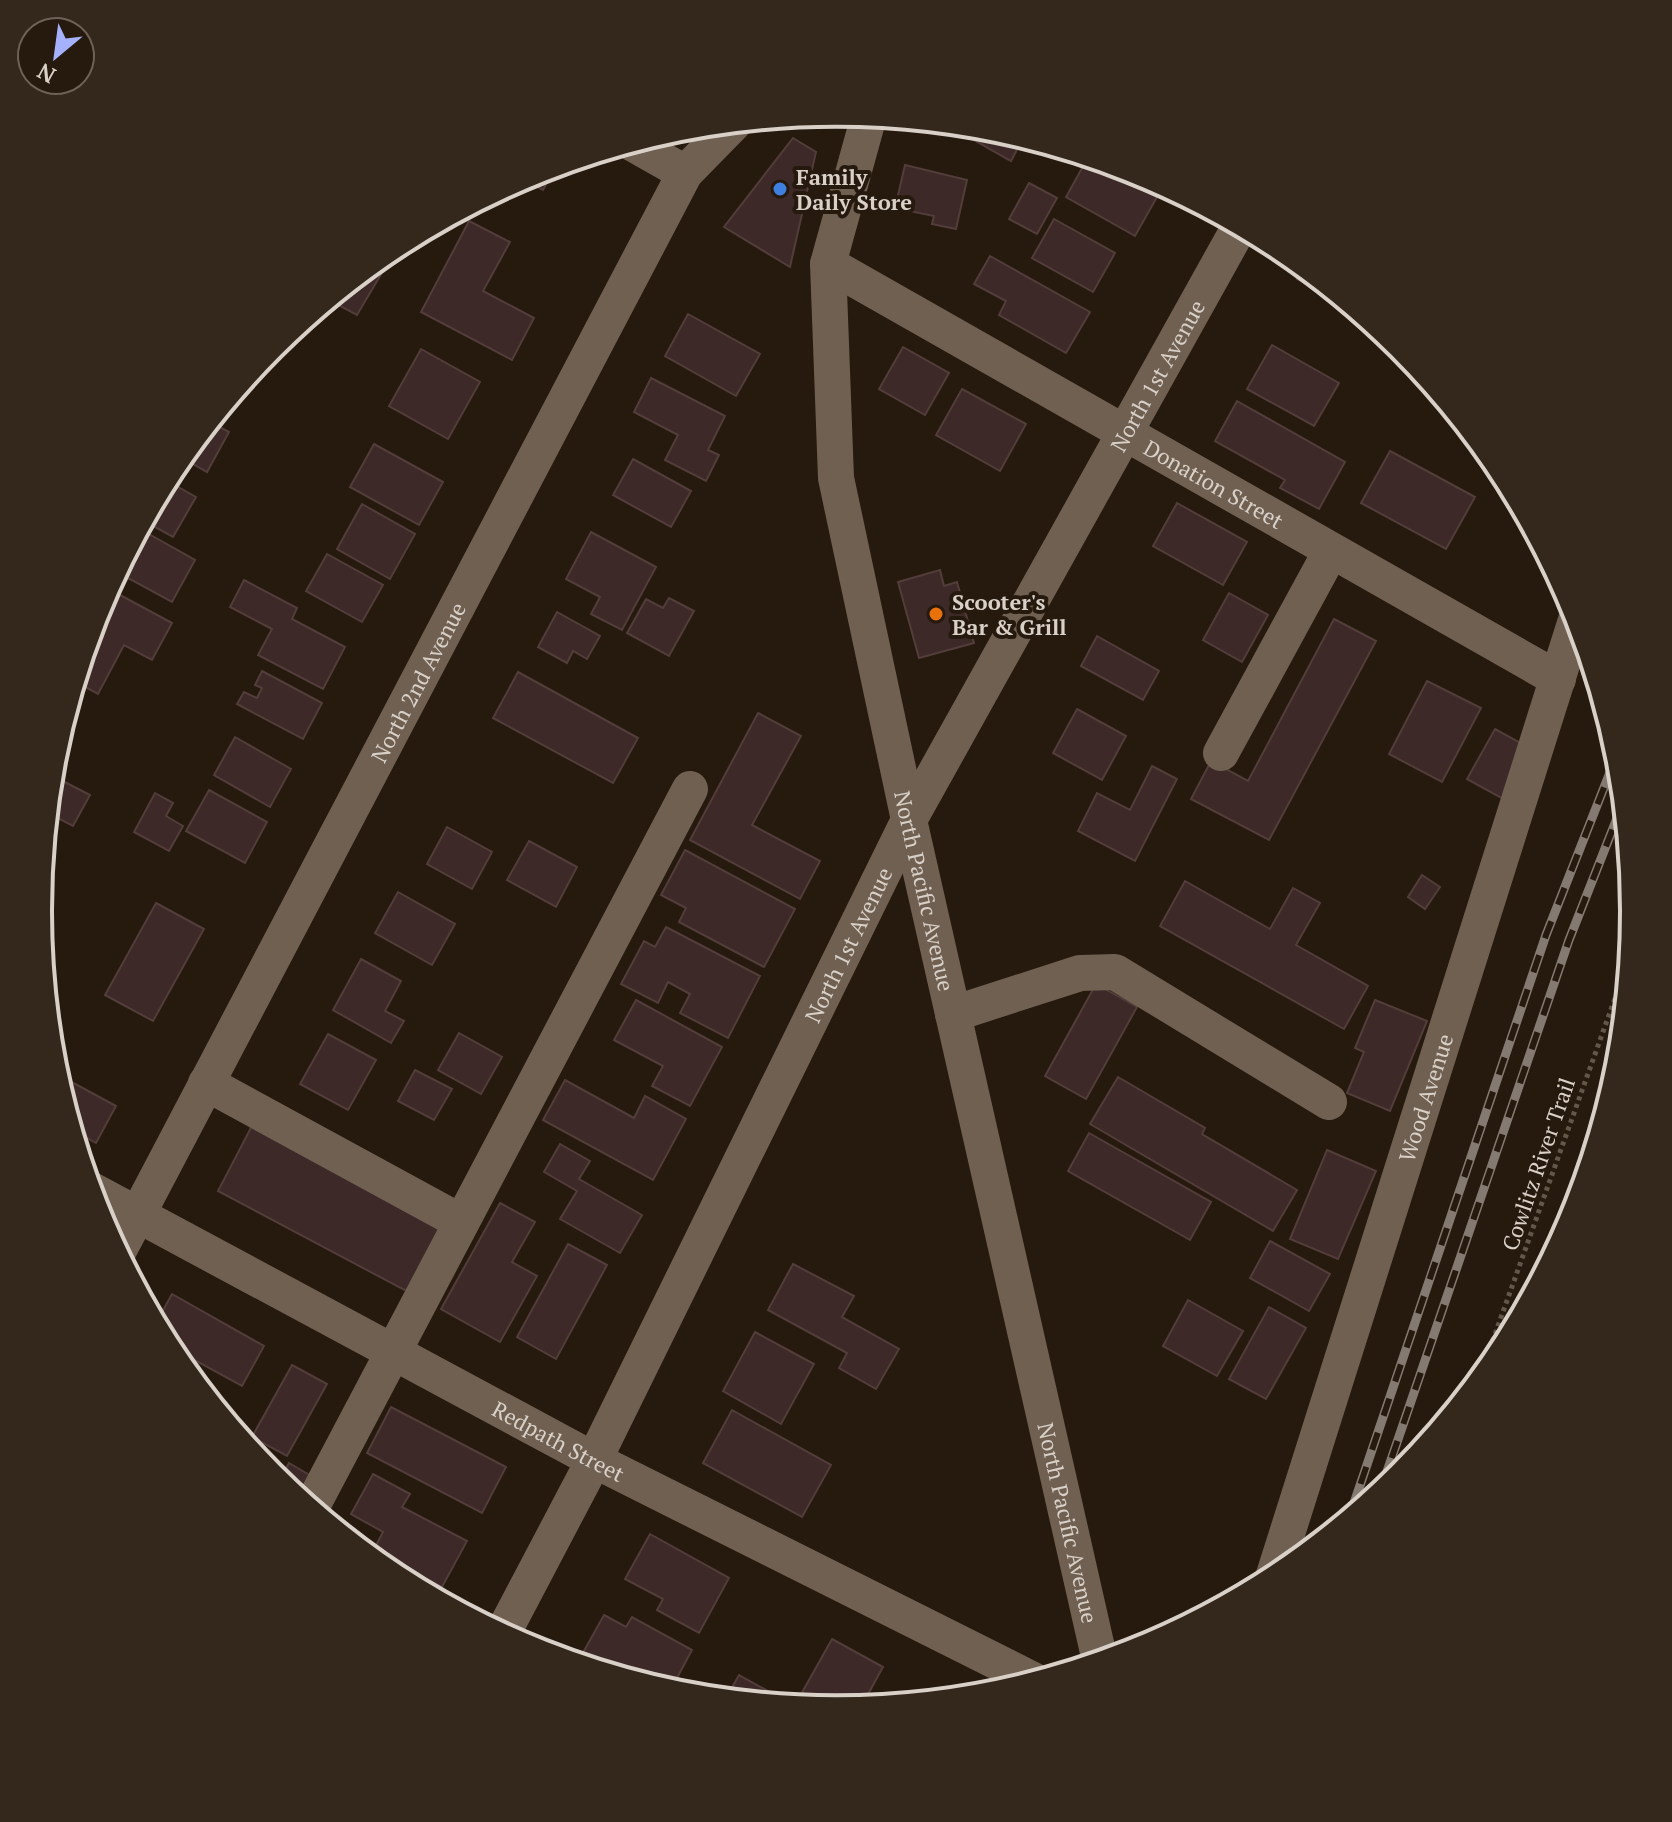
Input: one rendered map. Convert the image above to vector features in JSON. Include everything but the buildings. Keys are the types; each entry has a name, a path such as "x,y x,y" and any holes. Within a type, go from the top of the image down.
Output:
{"street":[{"name":"North Pacific Avenue","path":"866,128 828,264 836,478 909,820 1097,1649"},
{"name":"North 2nd Avenue","path":"125,1239 685,173 721,136"},
{"path":"646,151 685,173"},
{"name":"North 1st Avenue","path":"508,1623 594,1460 909,820 1234,236"},
{"name":"Donation Street","path":"828,264 1558,679"},
{"path":"1221,753 1331,551"},
{"name":"Wood Avenue","path":"1279,1558 1570,639"},
{"path":"316,1498 690,789"},
{"path":"953,1014 1080,973 1115,972 1329,1102"},
{"path":"206,1083 461,1222"},
{"name":"Redpath Street","path":"107,1198 594,1460 1019,1673"}],"path":[{"name":"Cowlitz River Trail","path":"1494,1338 1614,1000"}],"railway":[{"path":"1356,1497 1546,935 1608,777"},
{"path":"1389,1466 1569,940 1615,825"}],"place":[{"name":"Family Daily Store","path":"780,189"},
{"name":"Scooter's Bar & Grill","path":"936,614"}]}
